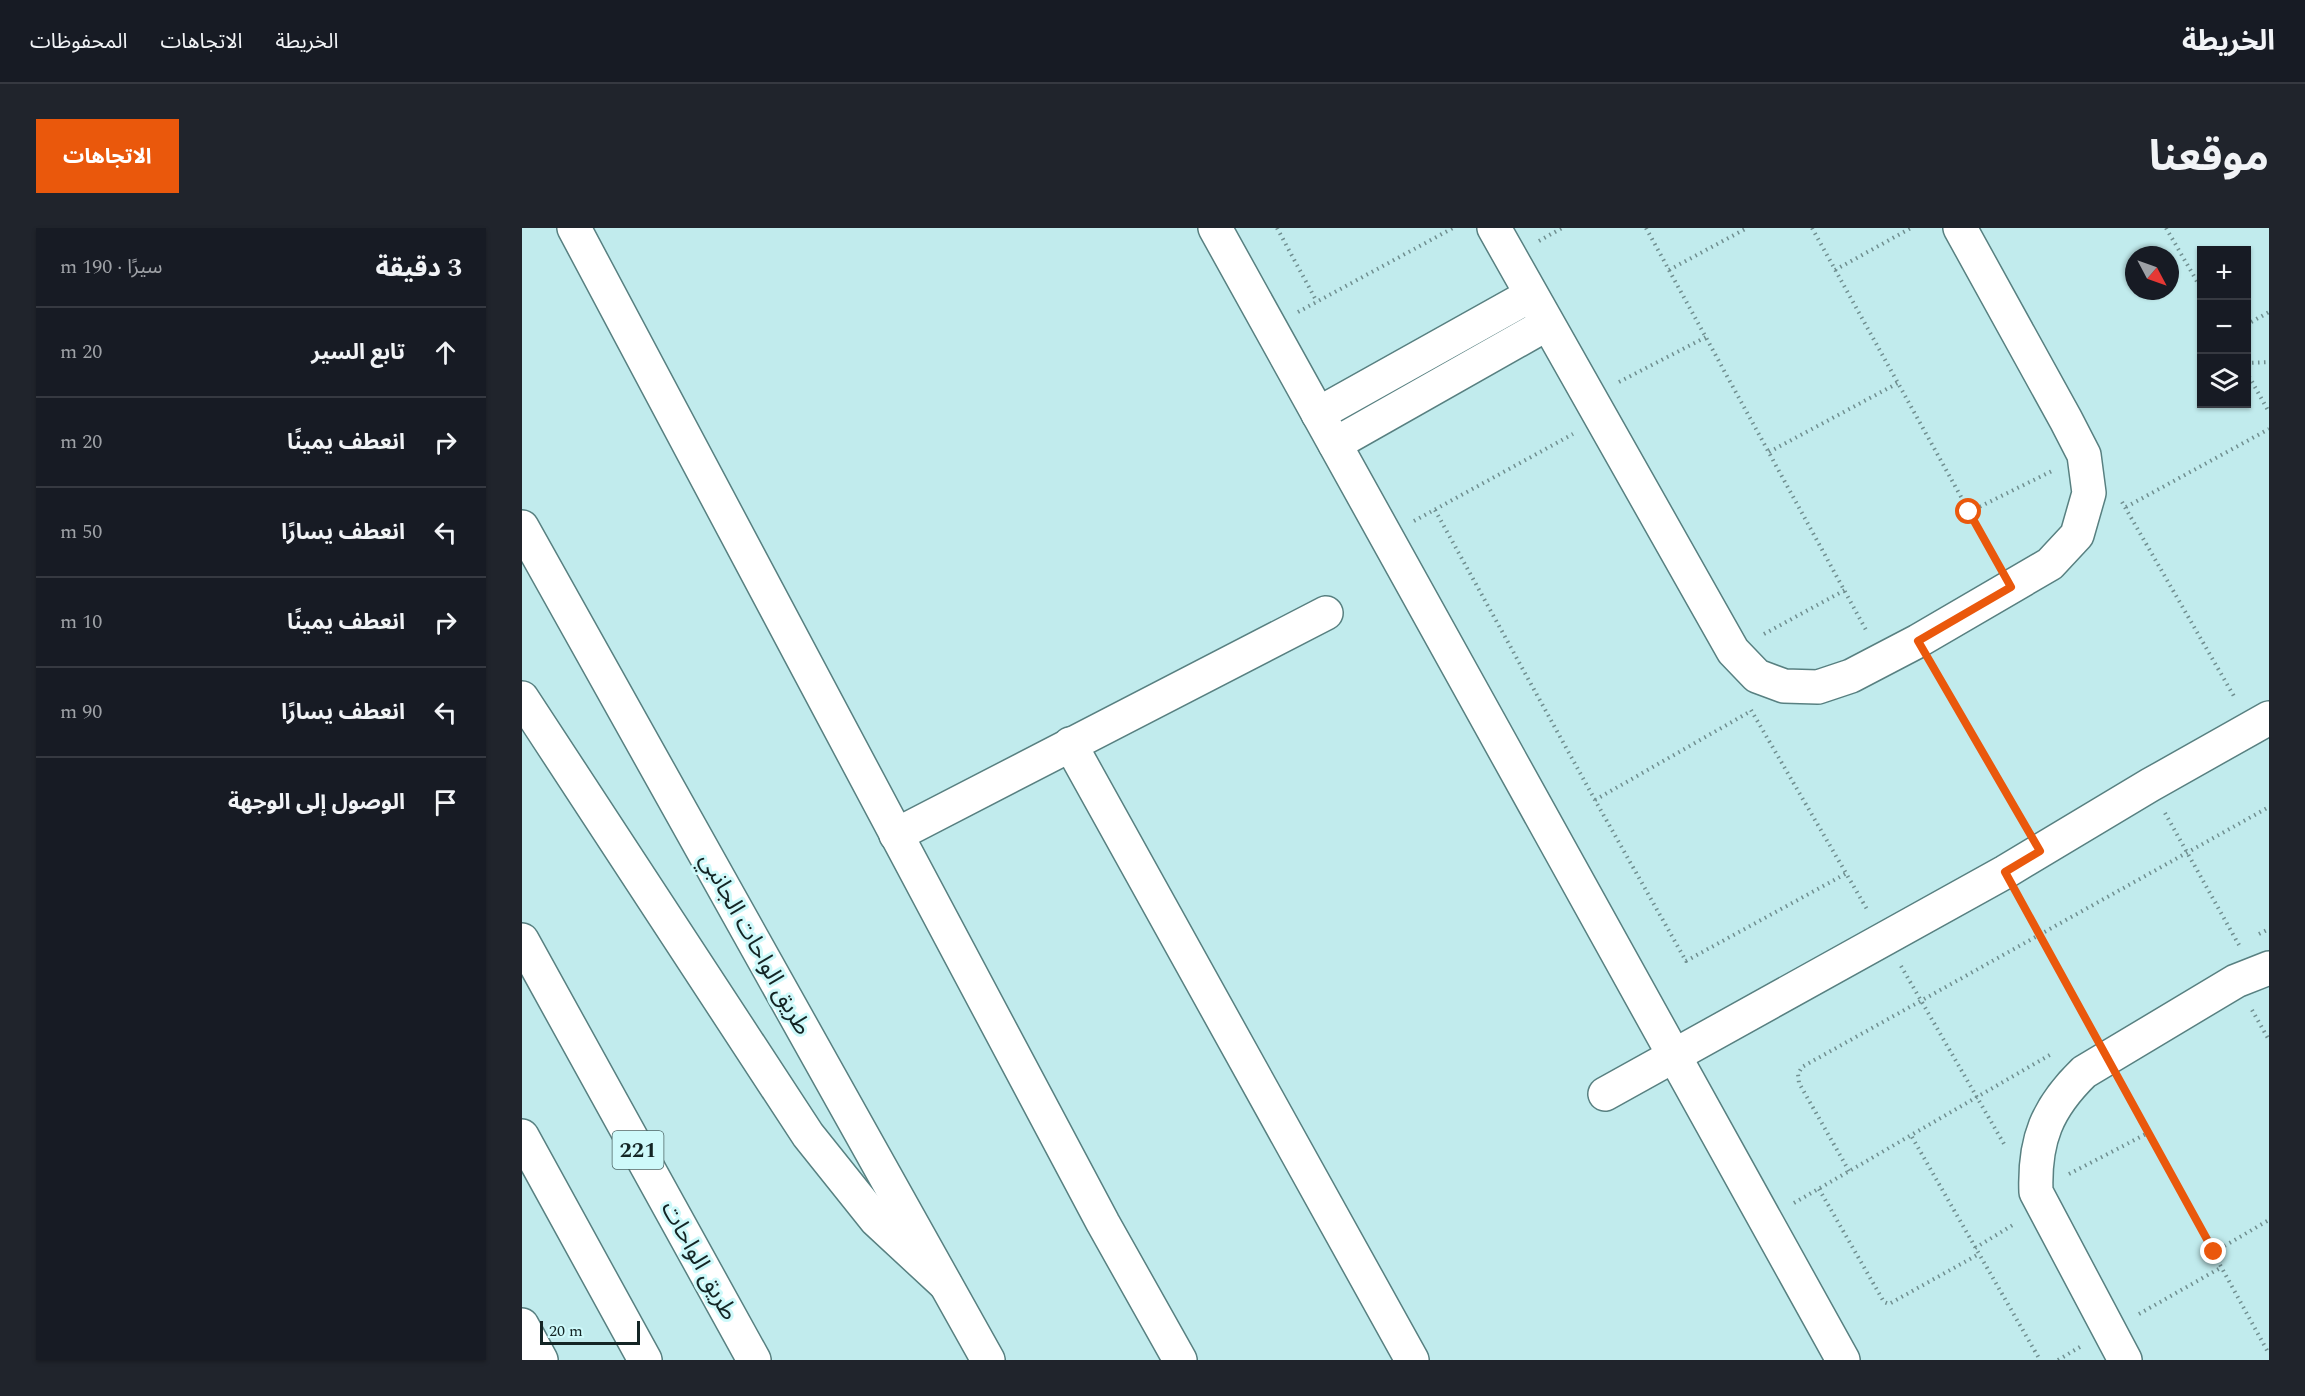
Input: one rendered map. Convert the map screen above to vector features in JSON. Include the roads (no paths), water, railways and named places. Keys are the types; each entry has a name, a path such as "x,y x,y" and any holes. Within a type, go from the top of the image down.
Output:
{"main road":[{"path":"574,228 1103,1223 1180,1360"},
{"path":"1215,228 1843,1360"},
{"path":"1494,228 1733,651 1757,676 1784,686 1818,687 1851,676 1918,641 2050,564 2077,535 2090,493 2084,455 2061,409 1960,228"},
{"path":"1318,414 1531,295"},
{"path":"1335,444 1547,324"},
{"name":"طريق الواحات الجانبي","path":"522,527 988,1360"},
{"path":"896,835 1326,613"},
{"path":"522,698 808,1135 876,1220 945,1284"},
{"path":"1605,1094 2005,872 2150,785 2260,723"},
{"path":"1070,744 1412,1360"},
{"name":"طريق الواحات","path":"522,940 754,1360"},
{"path":"2125,1360 2038,1188 2040,1140 2046,1123 2064,1091 2084,1072 2094,1041 2255,962"},
{"path":"522,1136 645,1360"},
{"path":"522,1325 541,1360"}]}
